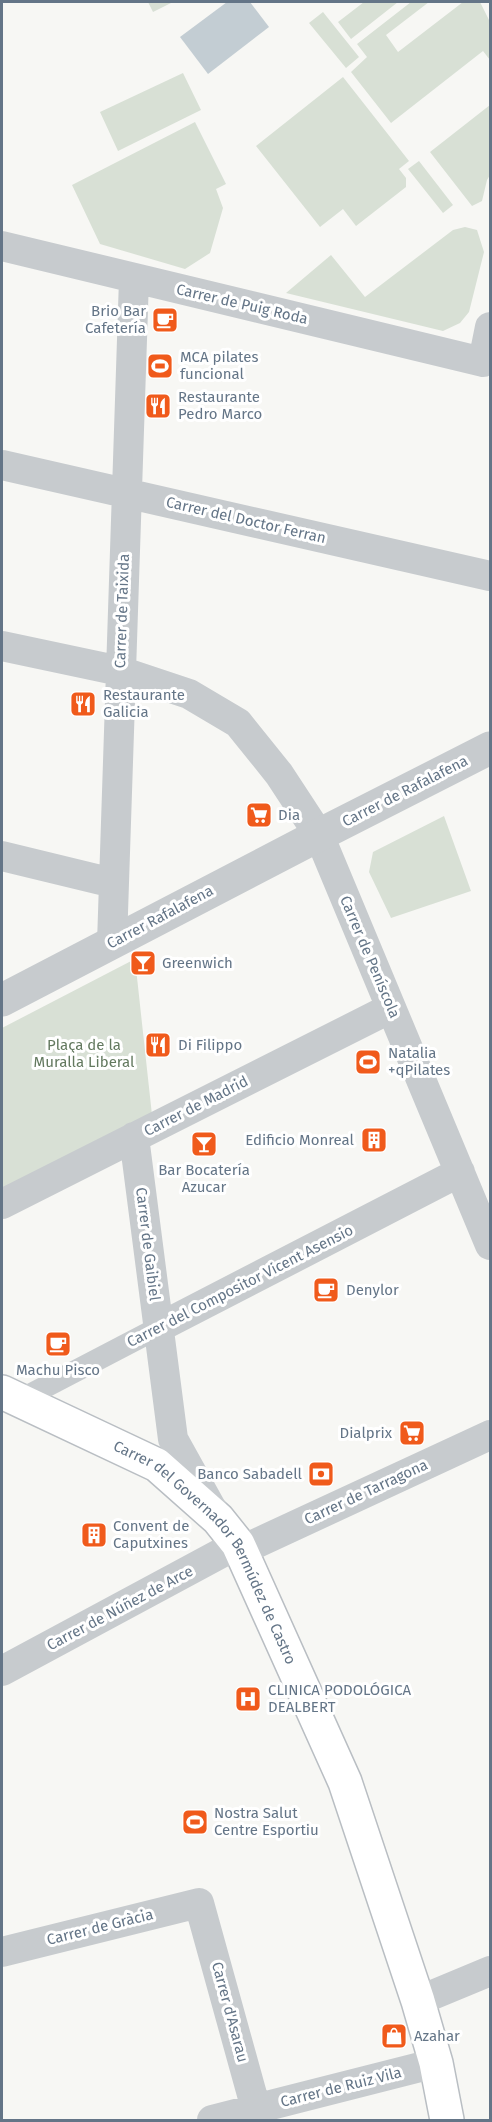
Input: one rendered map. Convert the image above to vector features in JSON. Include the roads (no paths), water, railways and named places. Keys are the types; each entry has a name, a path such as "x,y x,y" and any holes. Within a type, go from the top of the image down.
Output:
{"main road":[{"name":"Carrer del Governador Bermúdez de Castro","path":"11,1396 158,1465 218,1519 240,1547 345,1782 418,2001 435,2063 447,2121"}],"street":[{"name":"Carrer de Puig Roda","path":"2,246 487,373"},
{"name":"Carrer de Taixida","path":"112,943 134,279"},
{"path":"487,373 490,327"},
{"name":"Carrer del Doctor Ferran","path":"2,465 490,576"},
{"name":"Carrer de Peníscola","path":"2,646 120,671 189,694 238,723 279,774 319,834 490,1245"},
{"name":"Carrer de Rafalafena","path":"319,834 490,748"},
{"name":"Carrer Rafalafena","path":"2,1000 319,834"},
{"path":"2,856 113,883"},
{"name":"Carrer de Madrid","path":"2,1204 392,1008"},
{"name":"Carrer de Gaibiel","path":"134,1137 173,1439 218,1519"},
{"name":"Carrer del Compositor Vicent Asensio","path":"11,1396 159,1328 460,1172"},
{"name":"Carrer de Tarragona","path":"240,1547 490,1435"},
{"name":"Carrer de Núñez de Arce","path":"2,1671 240,1547"},
{"name":"Carrer de Gràcia","path":"2,1952 200,1903"},
{"name":"Carrer d'Asarau","path":"200,1903 258,2115"},
{"path":"418,2001 490,1971"},
{"name":"Carrer de Ruiz Vila","path":"212,2121 258,2115 435,2063"}],"place":[{"name":"Brio Bar Cafetería","path":"165,320"},
{"name":"MCA pilates funcional","path":"160,366"},
{"name":"Restaurante Pedro Marco","path":"158,406"},
{"name":"Restaurante Galicia","path":"83,704"},
{"name":"Dia","path":"259,815"},
{"name":"Greenwich","path":"143,963"},
{"name":"Di Filippo","path":"158,1045"},
{"name":"Natalia +qPilates","path":"368,1062"},
{"name":"Edificio Monreal","path":"374,1140"},
{"name":"Bar Bocatería Azucar","path":"204,1144"},
{"name":"Denylor","path":"326,1290"},
{"name":"Machu Pisco","path":"58,1344"},
{"name":"Dialprix","path":"412,1433"},
{"name":"Banco Sabadell","path":"321,1474"},
{"name":"Convent de Caputxines","path":"94,1535"},
{"name":"CLINICA PODOLÓGICA DEALBERT","path":"248,1699"},
{"name":"Nostra Salut Centre Esportiu","path":"195,1822"},
{"name":"Azahar","path":"394,2036"}],"park label":[{"name":"Plaça de la Muralla Liberal","path":"84,1054"}]}
